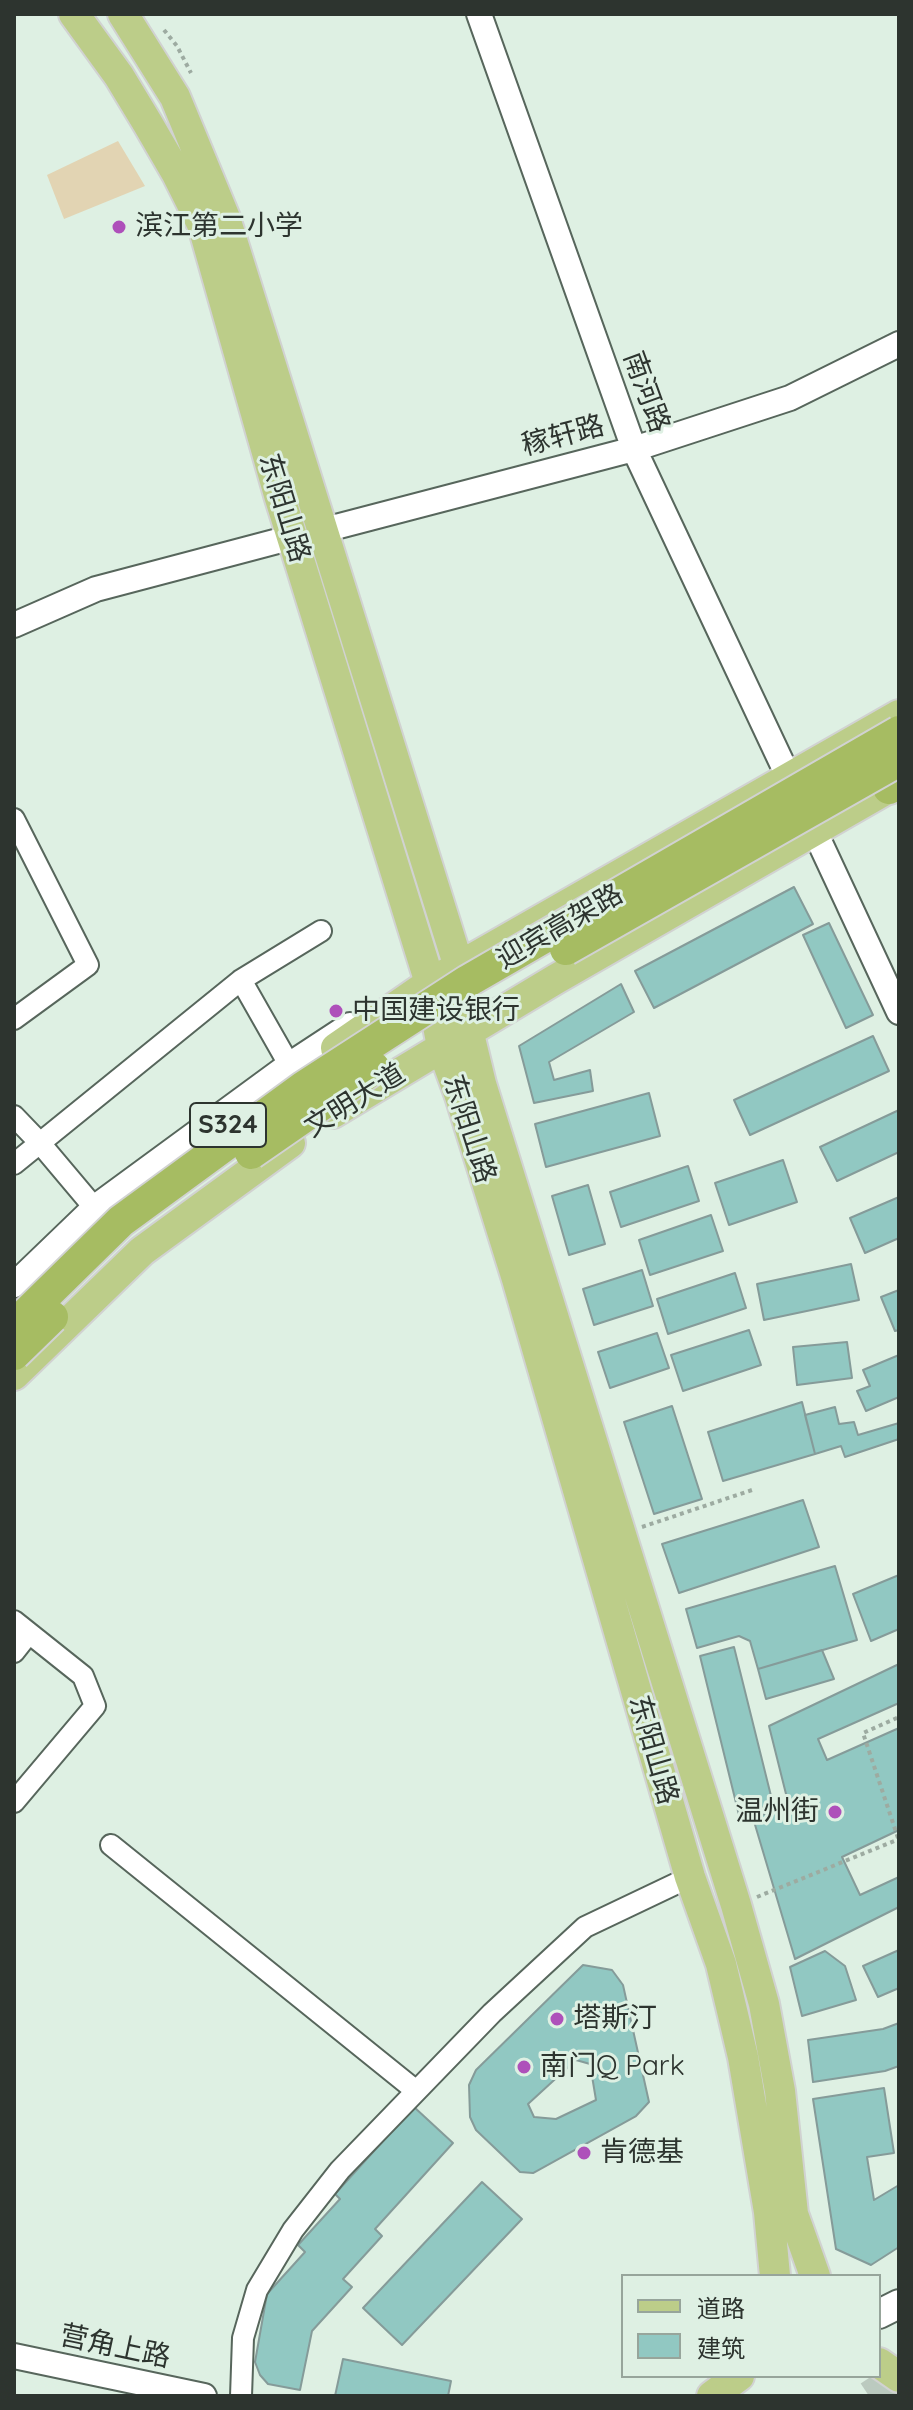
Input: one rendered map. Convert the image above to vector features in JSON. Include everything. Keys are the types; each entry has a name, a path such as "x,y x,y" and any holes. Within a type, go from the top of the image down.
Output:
{"highway":[{"name":"迎宾高架路","path":"14,1326 121,1221 304,1087 482,973 899,732"},
{"name":"迎宾高架路","path":"14,1354 135,1238 315,1106 480,998 896,778"}],"main road":[{"name":"东阳山路","path":"74,14 134,100 203,226 293,537 430,983 442,1047 512,1263 690,1877 721,1964 743,2057 769,2212 775,2274"},
{"name":"东阳山路","path":"123,14 175,97 225,218 459,967 468,1030 481,1084 736,1905 767,2019 780,2091 793,2214 814,2274"},
{"name":"文明大道","path":"14,1306 99,1213 292,1070 430,983 899,715"},
{"name":"文明大道","path":"14,1375 142,1251 325,1118 468,1030 814,830 896,778"},
{"path":"881,2313 899,2304"},
{"path":"881,2364 899,2377"}],"street":[{"name":"南河路","path":"479,14 634,449 788,776"},
{"name":"稼轩路","path":"324,530 634,449 790,398 899,344"},
{"path":"14,625 96,589 293,537"},
{"path":"14,819 88,965 14,1019"},
{"path":"814,830 899,1012"},
{"path":"14,1164 241,980 321,931"},
{"path":"241,980 292,1070"},
{"path":"14,1116 99,1213 14,1285"},
{"path":"14,1652 22,1627 83,1676 95,1706 14,1802"},
{"path":"111,1845 415,2090"},
{"path":"241,2396 243,2338 257,2290 293,2230 330,2182 492,2013 585,1927 690,1877"},
{"name":"营角上路","path":"14,2356 204,2396"}],"path":[{"path":"621,1534 752,1490"},
{"path":"736,1905 898,1839 863,1733 899,1717"}],"shaded area":[{"path":"118,141 145,186 64,219 47,175"}],"building":[{"path":"794,887 813,924 654,1008 635,971"},
{"path":"829,923 873,1015 846,1028 803,935"},
{"path":"621,984 634,1012 549,1062 554,1080 590,1070 593,1091 534,1103 519,1046"},
{"path":"873,1036 889,1071 750,1135 734,1100"},
{"path":"649,1093 660,1136 546,1167 535,1124"},
{"path":"899,1110 899,1152 837,1181 820,1147"},
{"path":"783,1160 797,1202 729,1225 715,1183"},
{"path":"688,1166 699,1201 621,1227 610,1192"},
{"path":"588,1185 605,1244 569,1255 552,1196"},
{"path":"899,1197 899,1238 865,1253 850,1218"},
{"path":"711,1215 723,1251 650,1275 639,1240"},
{"path":"851,1264 859,1300 764,1320 757,1284"},
{"path":"642,1270 653,1306 594,1325 583,1289"},
{"path":"735,1273 746,1308 668,1334 657,1299"},
{"path":"899,1290 899,1330 895,1331 881,1297"},
{"path":"749,1330 761,1365 683,1391 671,1355"},
{"path":"657,1333 669,1368 610,1388 598,1352"},
{"path":"847,1342 852,1378 797,1385 793,1347"},
{"path":"899,1355 899,1397 866,1411 857,1391 870,1386 863,1370"},
{"path":"802,1402 815,1454 723,1481 708,1432"},
{"path":"672,1406 702,1499 654,1514 624,1422"},
{"path":"835,1407 839,1424 854,1422 858,1435 899,1423 899,1439 845,1457 841,1446 815,1454 805,1415"},
{"path":"803,1500 819,1547 679,1593 662,1544"},
{"path":"835,1566 857,1640 758,1669 750,1641 739,1636 697,1648 686,1609"},
{"path":"899,1575 899,1629 871,1641 853,1594"},
{"path":"734,1647 773,1804 739,1815 700,1656"},
{"path":"822,1650 834,1679 766,1699 758,1669"},
{"name":"温州街","path":"899,1664 899,1703 818,1739 827,1760 899,1728 899,1830 842,1857 860,1895 899,1877 899,1907 795,1959 753,1818 789,1806 769,1726"},
{"path":"899,1950 899,1988 878,1997 863,1966"},
{"path":"825,1951 845,1966 856,2000 802,2016 790,1967"},
{"name":"南门Q Park","path":"583,1965 612,1970 623,1985 649,2102 636,2116 533,2173 520,2172 476,2130 470,2117 469,2085 476,2070","holes":["576,2060 590,2064 596,2100 556,2119 534,2117 528,2104"]},
{"path":"899,2023 899,2066 813,2082 808,2040 883,2029"},
{"path":"884,2088 894,2153 867,2157 874,2200 899,2185 899,2247 871,2265 836,2249 813,2099"},
{"path":"414,2107 453,2143 375,2229 382,2236 343,2279 352,2287 312,2331 300,2390 268,2384 255,2362 267,2294 305,2252 298,2245 340,2199 335,2194"},
{"path":"482,2182 522,2219 402,2345 363,2308"},
{"path":"343,2359 451,2381 448,2396 335,2396"}],"tunnel":[{"path":"869,2396 899,2376"}],"place":[{"name":"滨江第二小学","path":"119,227"},
{"name":"中国建设银行","path":"336,1011"},
{"name":"温州街","path":"835,1812"},
{"name":"塔斯汀","path":"557,2019"},
{"name":"南门Q Park","path":"524,2067"},
{"name":"肯德基","path":"584,2153"}]}
